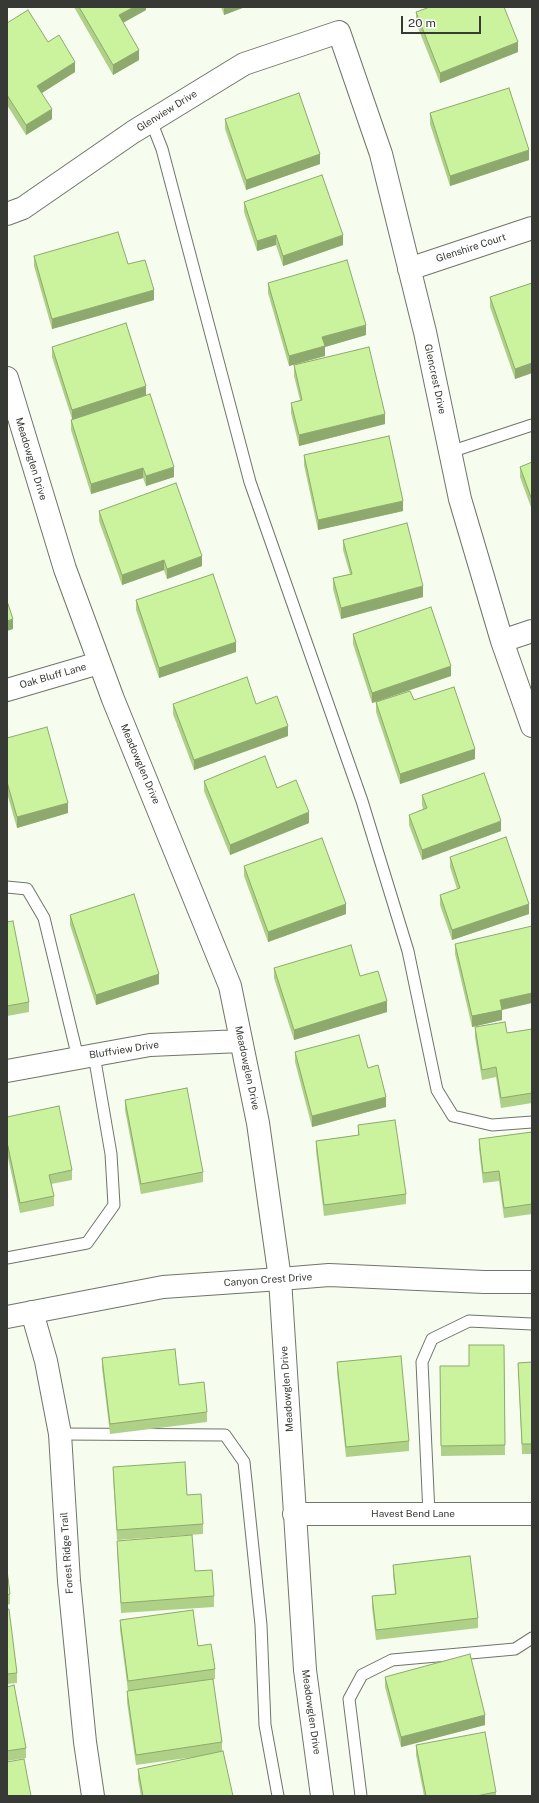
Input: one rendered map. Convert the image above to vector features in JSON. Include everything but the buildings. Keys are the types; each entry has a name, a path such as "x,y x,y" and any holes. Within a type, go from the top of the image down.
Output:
{"street":[{"name":"Glenview Drive","path":"7,214 23,208 151,121 244,64 339,32"},
{"name":"Glencrest Drive","path":"339,32 381,154 409,269 460,499 502,641 532,726"},
{"name":"Glenshire Court","path":"409,269 532,228"},
{"name":"Meadowglen Drive","path":"7,378 65,569 100,663 230,986 258,1123 280,1279 305,1670 322,1796"},
{"path":"502,641 532,631"},
{"name":"Oak Bluff Lane","path":"7,690 100,663"},
{"name":"Bluffview Drive","path":"7,1071 150,1045 241,1041"},
{"name":"Canyon Crest Drive","path":"7,1317 163,1287 329,1275 484,1282 532,1282"},
{"name":"Forest Ridge Trail","path":"32,1312 46,1361 60,1434 69,1589 85,1742 93,1796"},
{"name":"Havest Bend Lane","path":"294,1514 532,1514"}],"lane":[{"path":"151,121 162,149 171,179 250,482 362,800 408,950 437,1090 453,1116 492,1125 532,1122"},
{"path":"450,452 532,426"},
{"path":"7,887 27,889 44,918 86,1056 110,1154 114,1205 87,1243 7,1258"},
{"path":"429,1514 422,1362 432,1339 468,1321 532,1324"},
{"path":"60,1434 226,1435 244,1462 261,1625 265,1725 278,1796"},
{"path":"361,1796 349,1698 362,1675 392,1660 515,1649 532,1638"}]}
